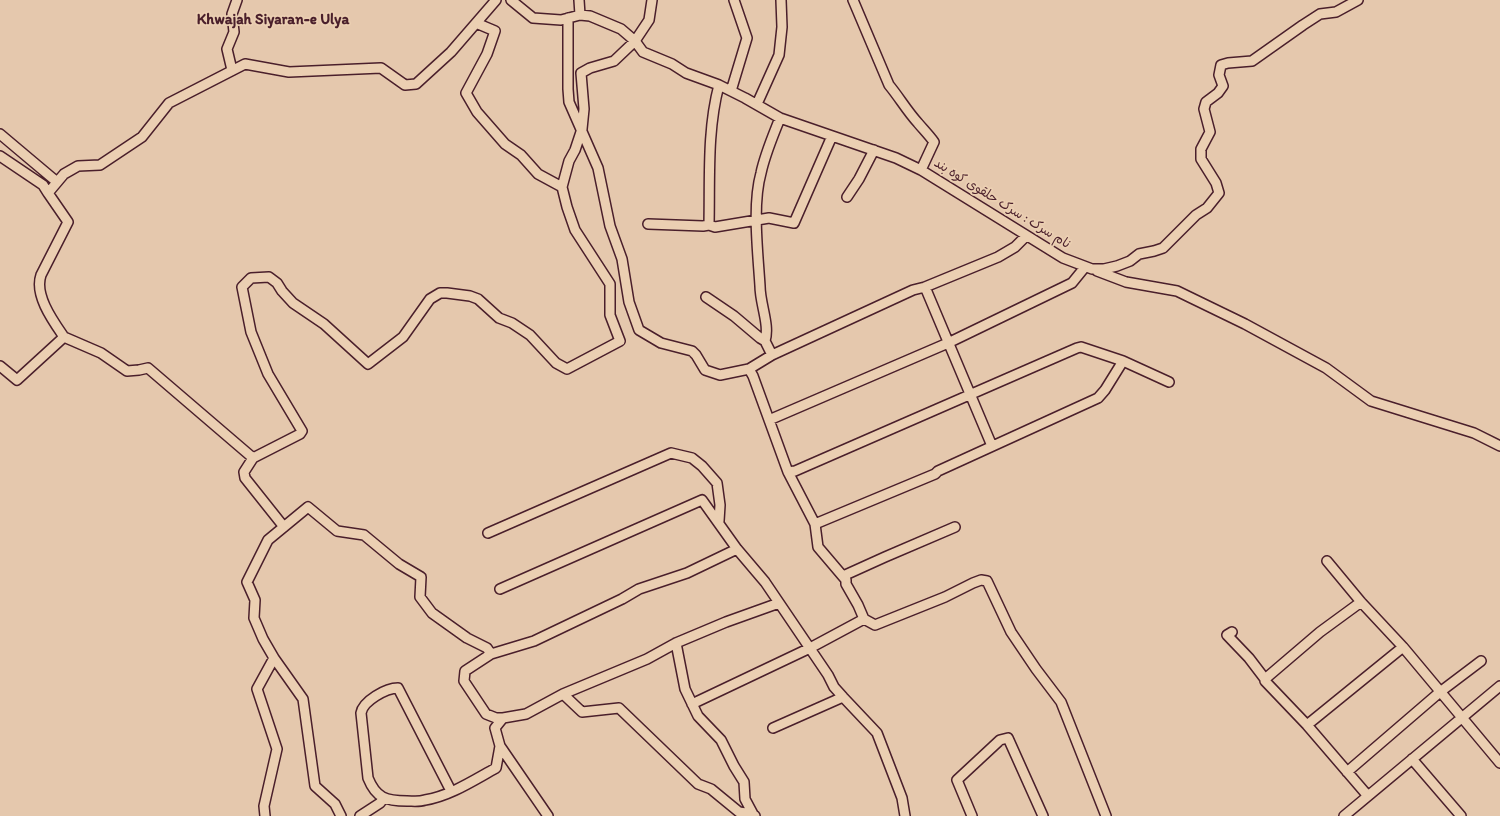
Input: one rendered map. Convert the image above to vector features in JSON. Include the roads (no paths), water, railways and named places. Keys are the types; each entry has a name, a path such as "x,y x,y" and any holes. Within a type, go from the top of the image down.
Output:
{"street":[{"path":"232,70 227,49 234,32 232,14 237,0"},
{"path":"48,193 64,174 78,166 100,165 142,137 160,112 169,103 245,64 289,72 381,68 405,85 416,84 451,52 496,0"},
{"name":"نام سرک : سرک حلقوی کوه بند","path":"511,0 533,18 561,20 580,15 590,16 621,29 635,41 643,52 672,64 686,73 719,85 757,104 780,118 896,158 921,170 1063,258 1089,268 1104,269 1130,261 1139,254 1163,248 1196,215 1207,208 1219,193 1216,183 1201,159 1201,149 1210,132 1204,109 1206,102 1218,93 1223,86 1219,75 1221,65 1252,61 1302,24 1320,14 1336,12 1358,0"},
{"path":"579,0 580,15"},
{"path":"284,527 244,478 244,472 253,458 300,434 302,431 268,374 251,332 242,287 251,278 269,277 293,303 324,324 368,364 403,337 430,299 440,293 447,292 478,299 499,318 512,323 530,335 556,363 567,369 620,341 610,315 610,284 575,230 562,187 569,161 582,129 584,109 581,73 590,68 614,61 635,41 649,20 652,0"},
{"path":"731,91 747,38 734,0"},
{"path":"757,104 779,55 782,27 781,0"},
{"path":"853,0 889,85 934,142 921,170"},
{"path":"568,18 569,102 598,168 610,226 622,259 629,302 639,330 661,343 692,351 705,370 720,376 749,370 772,355 913,290 925,287 998,257 1015,247 1026,236"},
{"path":"476,23 495,31 487,54 466,93 477,112 505,144 521,155 538,174 562,187"},
{"path":"709,225 710,149 714,104 719,85"},
{"path":"765,341 767,326 760,289 756,202 760,174 780,118"},
{"path":"0,134 57,182"},
{"path":"648,224 709,225 715,227 769,218 794,223 832,136"},
{"path":"847,197 874,150"},
{"path":"0,156 43,185 68,222 39,281 39,287 49,314 64,337 101,353 127,371 148,368 253,458"},
{"path":"769,420 948,342 1072,283 1089,268 1126,282 1177,291 1245,324 1326,368 1371,400 1474,433 1500,446"},
{"path":"925,287 992,446"},
{"path":"706,297 734,316 765,341 772,355"},
{"path":"0,366 17,380 64,337"},
{"path":"788,472 795,471 1081,347 1123,361 1169,382"},
{"path":"815,524 935,474 938,471 1098,398 1105,390 1123,361"},
{"path":"749,370 753,376 788,472 815,524 818,547 842,576 864,619 875,625 945,597 973,583 981,580 987,581 1011,632 1061,702 1106,816"},
{"path":"488,533 671,453 692,458 702,466 717,483 720,505 719,522"},
{"path":"500,589 702,500 737,549 766,582 828,675 834,687 877,733 902,798 906,816"},
{"path":"341,816 335,804 315,786 303,699 274,658 263,639 254,618 255,600 247,582 268,540 308,507 337,531 364,535 399,564 421,576 420,598 432,613 467,638 487,648 491,654"},
{"path":"842,576 885,556 956,527"},
{"path":"737,549 686,573 639,589 622,599 534,641 491,654 465,671 464,681 486,714 496,718 526,714 563,694 647,659 676,643 726,622 779,603"},
{"path":"1327,561 1361,602 1403,647 1500,763"},
{"path":"1265,679 1320,632 1361,602"},
{"path":"692,704 810,648 864,619"},
{"path":"1232,632 1227,635 1248,658 1273,691 1307,725 1368,796"},
{"path":"676,643 684,689 698,716 721,740 744,782 745,799 754,815"},
{"path":"1307,725 1403,647"},
{"path":"265,816 264,806 277,749 257,689 274,658"},
{"path":"1347,772 1440,692 1481,661"},
{"path":"1344,816 1500,686"},
{"path":"451,791 398,688 394,688 380,694 366,703 361,709 361,713 368,778 383,798 390,801 424,801 451,791 496,768 500,746"},
{"path":"563,694 582,712 619,708 698,784 710,789 739,812 754,815"},
{"path":"773,728 843,698"},
{"path":"503,718 495,728 500,746 548,816"},
{"path":"972,816 957,780 1000,740 1008,738 1043,816"},
{"path":"1412,759 1459,815"},
{"path":"360,816 380,803 383,798"}],"district":[{"name":"Khwajah Siyaran-e Ulya","path":"273,20"}]}
